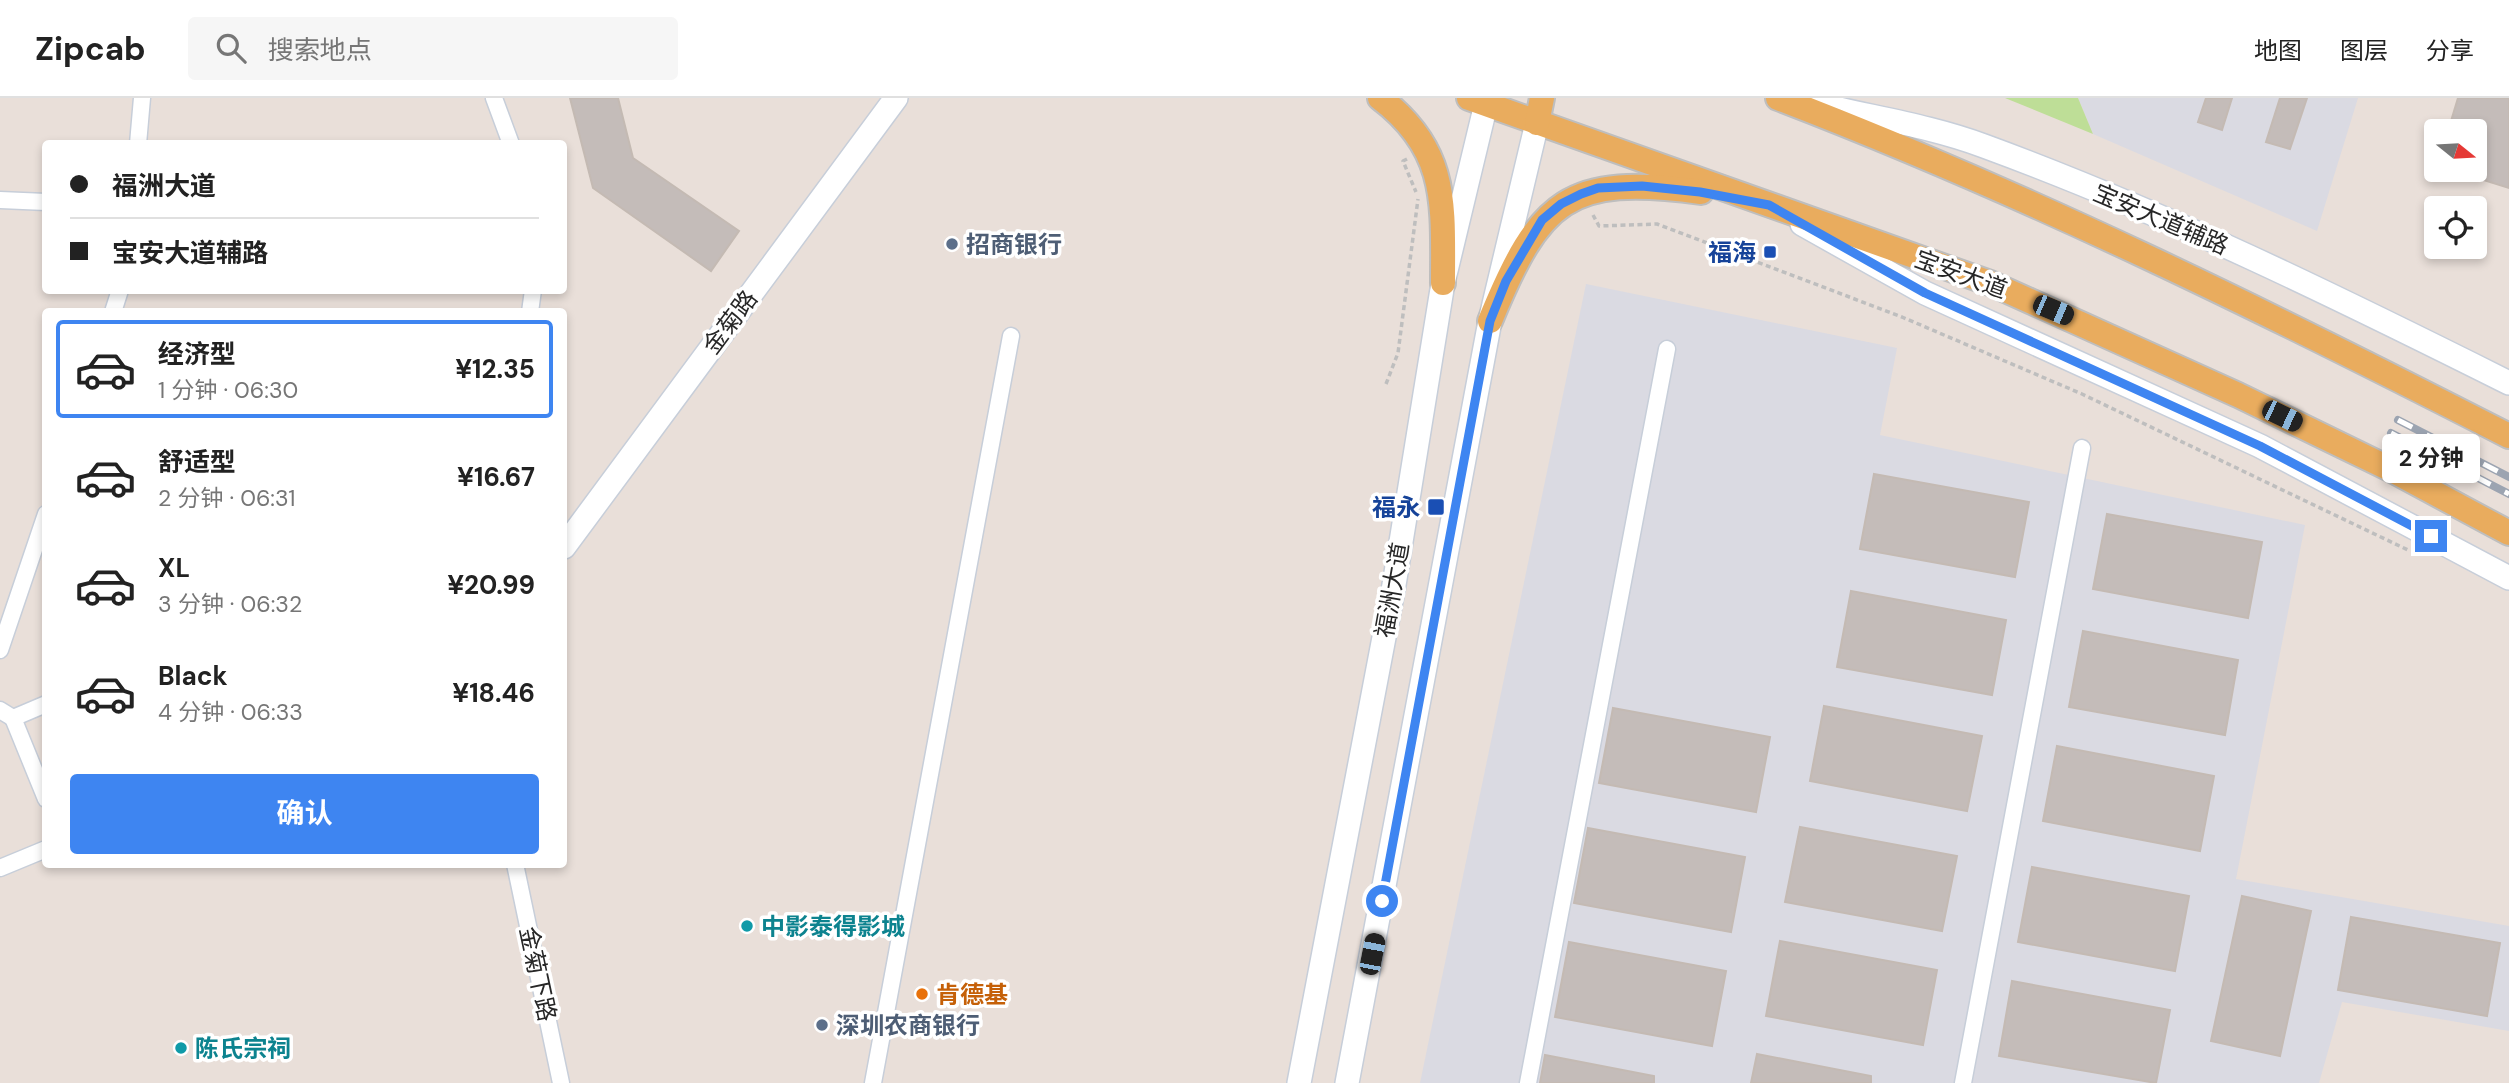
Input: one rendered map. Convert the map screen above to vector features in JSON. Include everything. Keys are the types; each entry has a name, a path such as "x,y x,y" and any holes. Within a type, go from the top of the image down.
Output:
{"main road":[{"name":"金菊路","path":"567,543 896,98"},
{"path":"1380,98 1405,118 1419,135 1432,160 1440,191 1443,284"},
{"name":"福洲大道","path":"1347,1083 1490,321 1542,98"},
{"path":"1778,98 1939,164 2171,270 2509,436"},
{"name":"宝安大道辅路","path":"1797,98 1956,137 2085,186 2359,308 2509,383"},
{"name":"福洲大道","path":"1299,1083 1394,585 1443,284 1481,100"},
{"name":"宝安大道","path":"1481,100 1537,123 1990,283 2095,328 2390,469 2509,533"},
{"path":"1490,321 1506,281 1542,220 1561,204 1581,194 1598,188 1642,186 1700,192 1769,205 1925,293 2260,446 2509,578"}],"street":[{"path":"138,140 142,98"},
{"path":"494,98 510,140"},
{"path":"0,200 42,202"},
{"path":"873,1083 1011,336"},
{"path":"1528,1083 1667,349"},
{"path":"1963,1083 2082,448"},
{"path":"0,650 42,526"},
{"path":"42,705 7,714 42,790"},
{"path":"0,868 42,851"},
{"name":"金菊下路","path":"516,868 561,1083"}],"path":[{"path":"1386,384 1398,353 1418,197 1403,161 1412,156"},
{"path":"1590,210 1599,226 1657,225 1902,317 2082,394 2417,554"}],"shaded area":[{"path":"2078,98 2358,98 2317,231 2093,134"},
{"path":"1586,284 1897,348 1880,435 2305,525 2236,879 2509,926 2509,1031 2342,1002 2319,1083 1420,1083"}],"green space":[{"path":"2005,98 2078,98 2093,134"}],"building":[{"path":"570,98 618,98 633,158 739,231 711,271 593,188"},
{"path":"2206,98 2232,98 2222,130 2198,122"},
{"path":"2280,98 2307,98 2290,149 2266,142"},
{"path":"2458,98 2509,98 2509,188 2487,181 2487,119 2452,119"},
{"path":"1874,474 2029,502 2015,577 1860,549"},
{"path":"2107,514 2262,542 2248,618 2093,589"},
{"path":"1851,591 2006,620 1992,695 1837,667"},
{"path":"2083,631 2238,660 2225,735 2069,707"},
{"path":"1824,706 1982,736 1967,811 1810,781"},
{"path":"1613,708 1770,737 1756,812 1599,783"},
{"path":"2057,746 2214,776 2200,851 2043,821"},
{"path":"1800,827 1957,856 1942,931 1785,902"},
{"path":"1588,828 1745,857 1731,932 1574,903"},
{"path":"2032,867 2189,896 2175,971 2018,942"},
{"path":"2242,896 2311,911 2280,1056 2211,1041"},
{"path":"2351,917 2500,943 2487,1016 2338,990"},
{"path":"1780,941 1937,970 1923,1045 1766,1016"},
{"path":"1569,942 1726,971 1712,1046 1555,1017"},
{"path":"2012,981 2170,1010 2156,1083 1999,1056"},
{"path":"1757,1054 1871,1076 1871,1083 1751,1083"},
{"path":"1545,1055 1654,1076 1654,1083 1540,1083"}],"railway":[{"path":"2398,420 2509,477"},
{"path":"2391,433 2509,494"}],"place":[{"name":"招商银行","path":"952,244"},
{"name":"福海","path":"1770,252"},
{"name":"福永","path":"1436,507"},
{"name":"中影泰得影城","path":"747,926"},
{"name":"肯德基","path":"922,994"},
{"name":"深圳农商银行","path":"822,1025"},
{"name":"陈氏宗祠","path":"181,1048"}],"route":[{"path":"1382,901 1490,321 1506,281 1542,220 1561,204 1598,188 1642,186 1700,192 1769,205 1925,293 2260,446 2431,536"}]}
